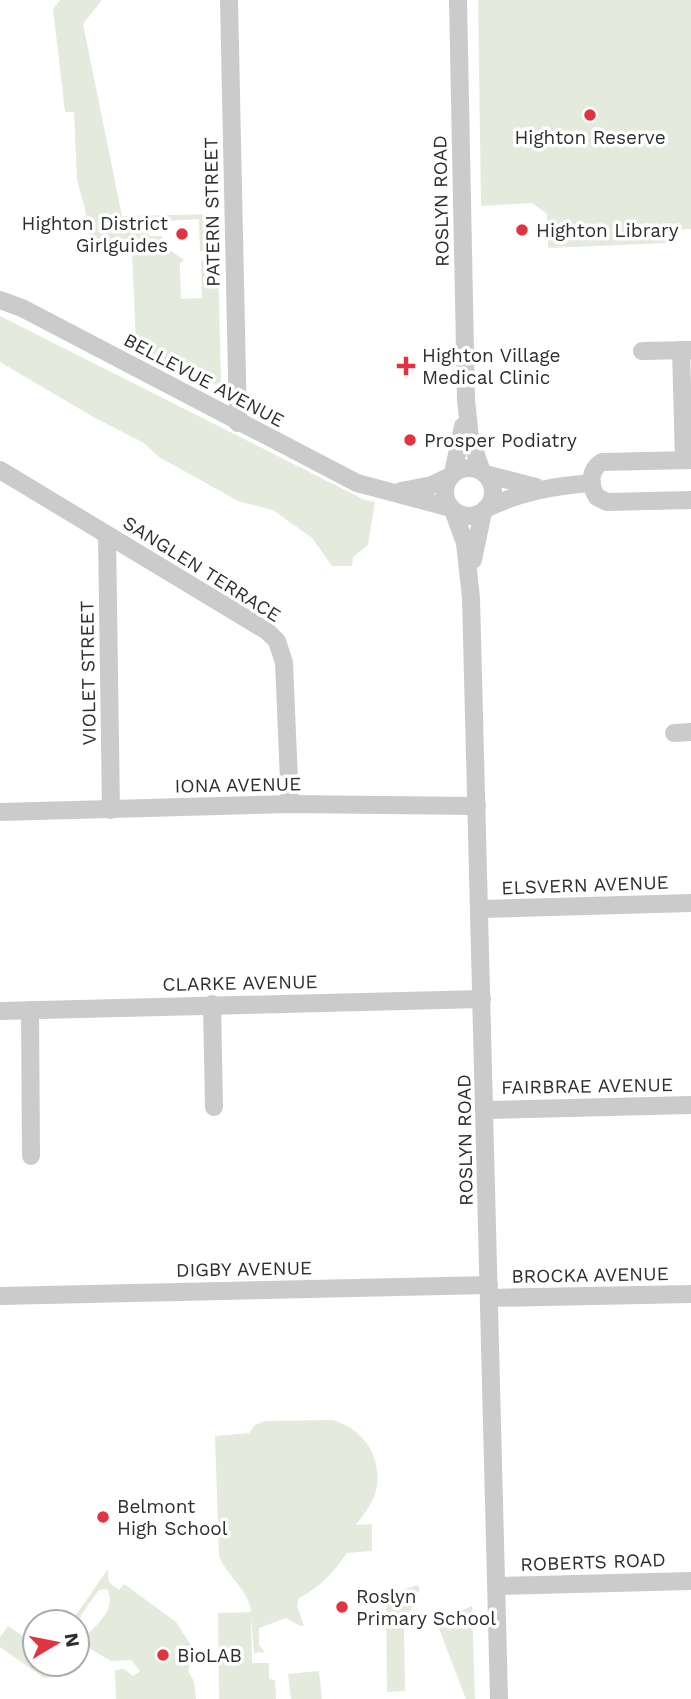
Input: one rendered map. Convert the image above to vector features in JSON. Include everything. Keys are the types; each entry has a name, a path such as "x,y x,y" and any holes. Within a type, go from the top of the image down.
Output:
{"street":[{"name":"PATERN STREET","path":"229,0 238,423"},
{"name":"ROSLYN ROAD","path":"458,0 466,400 473,449 493,490 484,511 471,579"},
{"name":"BELLEVUE AVENUE","path":"0,300 22,308 357,483 452,509"},
{"path":"642,351 686,350 687,460 602,462 595,468 592,483 597,497 607,502 691,500"},
{"name":"ROSLYN ROAD","path":"466,400 452,475 444,492 463,533 471,579 499,1699"},
{"path":"452,475 466,468 542,488"},
{"name":"SANGLEN TERRACE","path":"0,470 267,631 277,641 284,663 290,804"},
{"name":"BELLEVUE AVENUE","path":"391,492 432,485 452,475"},
{"path":"452,509 466,516 484,511 505,499 542,488 592,483"},
{"name":"VIOLET STREET","path":"107,535 111,810"},
{"name":"IONA AVENUE","path":"0,812 290,804 477,806"},
{"name":"ELSVERN AVENUE","path":"480,909 691,903"},
{"name":"CLARKE AVENUE","path":"0,1011 482,999"},
{"path":"212,1004 214,1107"},
{"path":"30,1010 31,1156"},
{"name":"FAIRBRAE AVENUE","path":"485,1110 691,1105"},
{"name":"BROCKA AVENUE","path":"489,1292 691,1294"},
{"name":"DIGBY AVENUE","path":"0,1296 489,1292"},
{"name":"ROBERTS ROAD","path":"497,1586 691,1581"}],"green space":[{"path":"60,0 102,0 83,24 122,216 217,214 218,251 200,251 199,219 147,222 149,236 161,236 171,251 184,260 180,264 181,299 202,298 201,260 218,259 221,382 216,385 136,345 132,252 92,254 77,180 74,112 65,112 53,9"},
{"name":"Highton Reserve","path":"478,0 691,0 691,229 673,230 668,243 548,248 547,214 532,203 481,206"},
{"path":"0,316 365,500 375,502 368,545 353,557 352,566 332,566 312,538 273,510 238,501 159,457 144,443 95,418 0,362"},
{"path":"332,1420 352,1429 360,1436 376,1463 376,1492 356,1525 372,1524 372,1551 347,1553 326,1579 299,1598 297,1606 304,1626 286,1618 259,1628 259,1645 265,1652 254,1653 251,1616 252,1663 269,1663 269,1679 275,1680 276,1699 219,1699 218,1613 251,1612 247,1597 219,1556 215,1436 249,1433 255,1425 265,1421"},
{"path":"108,1569 109,1582 119,1590 124,1584 176,1622 194,1650 188,1671 194,1681 196,1699 116,1699 115,1670 124,1669 133,1676 140,1671 131,1660 111,1661 91,1649 91,1630 104,1616 110,1603 107,1589 99,1590 86,1608 81,1608"},
{"path":"417,1585 420,1588 404,1626 405,1691 387,1692 386,1595"},
{"path":"472,1606 475,1699 466,1699 436,1621"},
{"path":"8,1626 21,1635 21,1662 0,1647 0,1637"},
{"path":"319,1671 322,1699 291,1699 288,1674"}],"place":[{"name":"Highton Reserve","path":"590,115"},
{"name":"Highton Library","path":"522,230"},
{"name":"Highton District Girlguides","path":"182,234"},
{"name":"Highton Village Medical Clinic","path":"406,366"},
{"name":"Prosper Podiatry","path":"410,440"},
{"name":"Belmont High School","path":"103,1517"},
{"name":"Roslyn Primary School","path":"342,1607"},
{"name":"BioLAB","path":"163,1655"}]}
